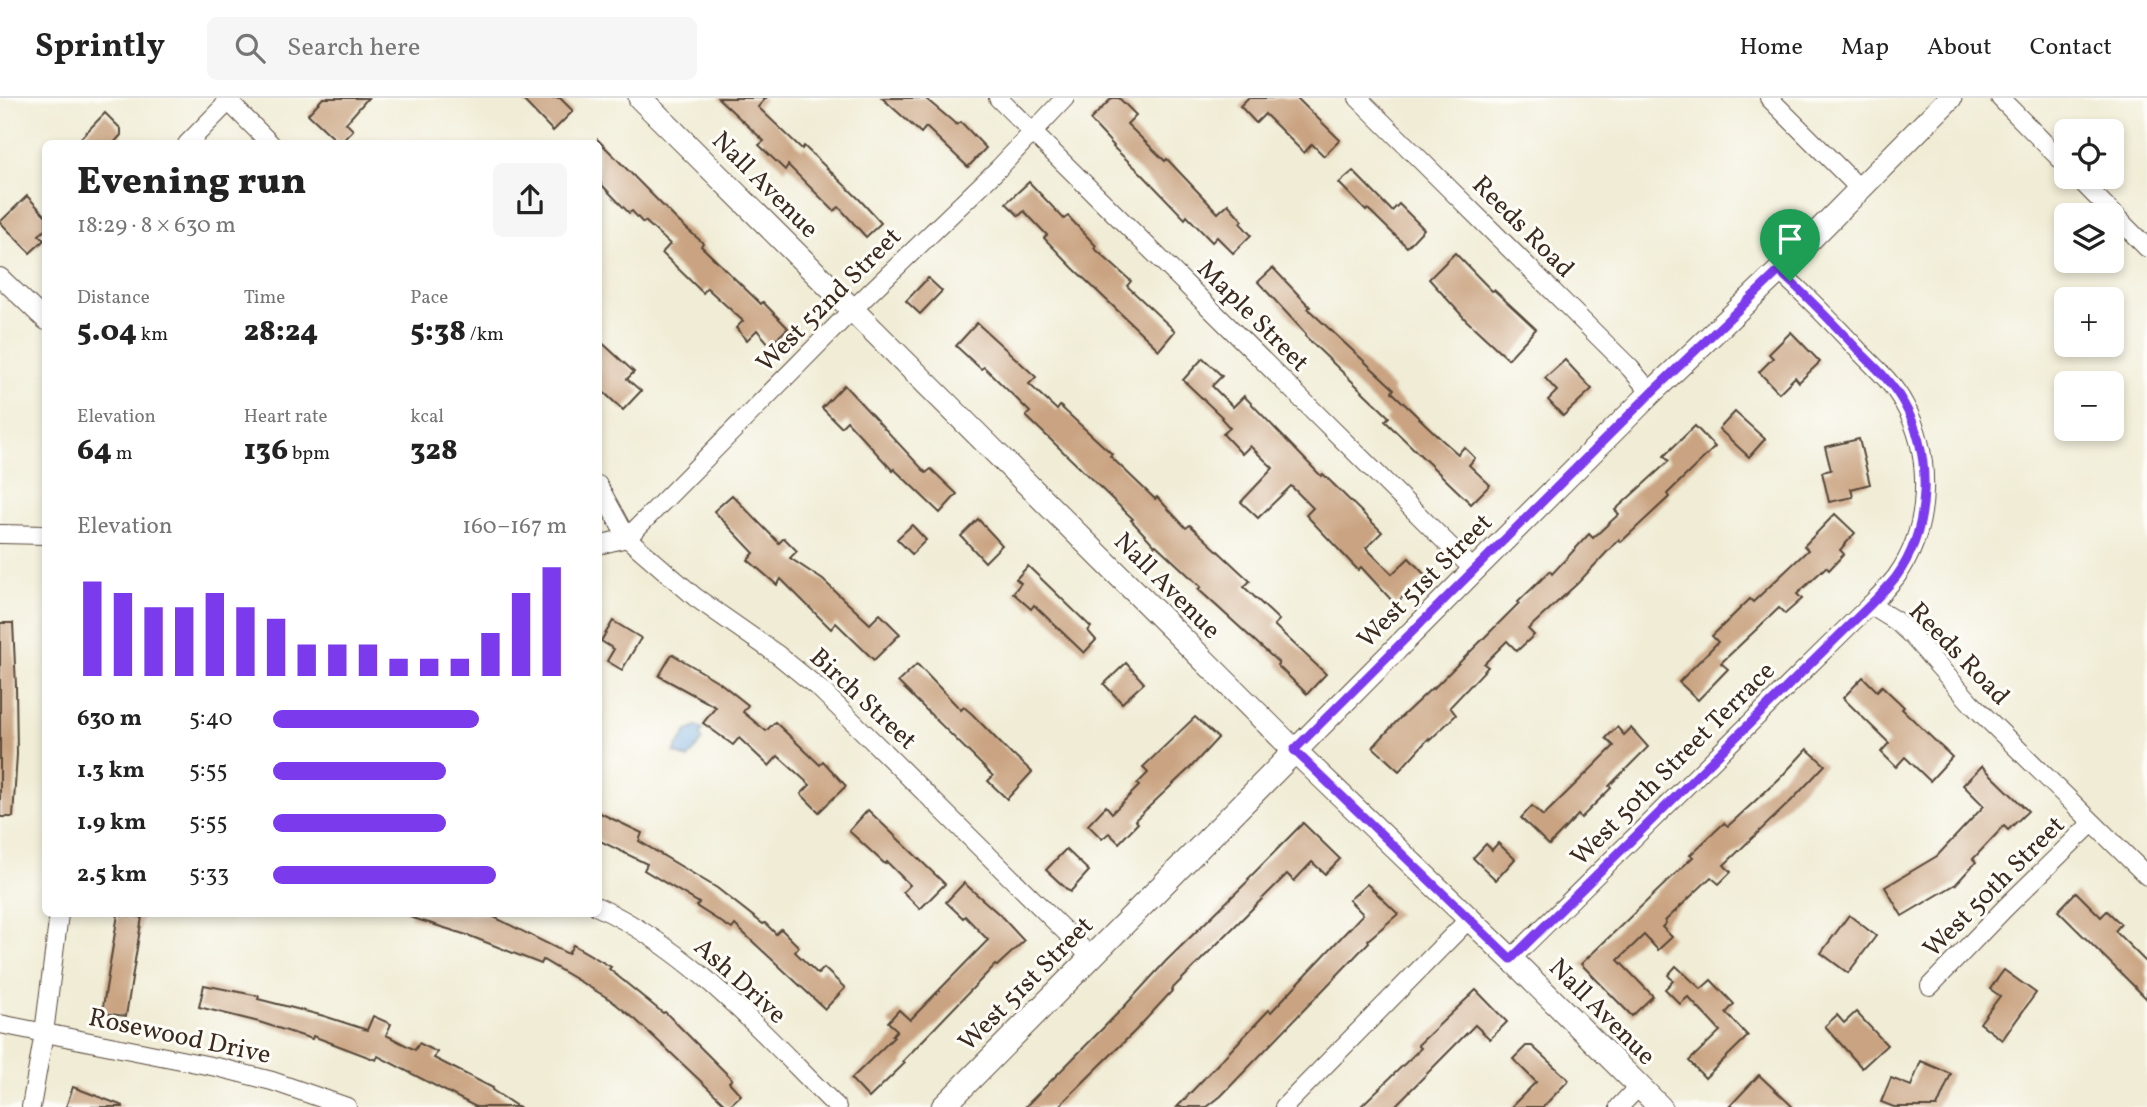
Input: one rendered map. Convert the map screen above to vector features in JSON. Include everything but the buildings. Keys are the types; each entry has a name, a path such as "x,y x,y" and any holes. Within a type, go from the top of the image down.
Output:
{"street":[{"name":"Nall Avenue","path":"640,98 1294,750 1660,1107"},
{"name":"Maple Street","path":"998,98 1474,570"},
{"name":"West 52nd Street","path":"627,538 1065,98"},
{"name":"Reeds Road","path":"1358,98 1630,368 1651,393"},
{"path":"1769,98 1860,188"},
{"name":"West 51st Street","path":"943,1107 1294,750 1951,98"},
{"path":"2000,98 2054,153"},
{"path":"191,140 228,99 267,140"},
{"path":"2089,189 2147,248"},
{"name":"Reeds Road","path":"1779,271 1891,384 1914,425 1921,448 1924,494 1916,537 1896,577 1870,605 1896,621 1971,703 2147,876"},
{"path":"0,277 42,317"},
{"name":"Birch Street","path":"602,492 627,538 695,597 778,655 821,690 1091,957"},
{"path":"0,534 42,536"},
{"path":"602,544 627,538"},
{"name":"West 50th Street Terrace","path":"1511,959 1870,605"},
{"name":"West 50th Street","path":"1930,986 2092,823"},
{"name":"Ash Drive","path":"602,909 653,939 702,976 837,1107"},
{"path":"31,1107 59,917"},
{"path":"1284,1107 1469,919"},
{"name":"Rosewood Drive","path":"0,1024 221,1068 272,1081 346,1107"},
{"path":"1619,1107 1639,1086"}],"water":[{"path":"697,726 703,730 700,735 702,740 688,759 674,752 687,731"}],"route":[{"path":"1779,271 1790,281 1891,384 1904,404 1921,448 1924,472 1924,494 1916,537 1896,577 1870,605 1511,959 1294,750 1651,393 1757,291 1779,271"}]}
